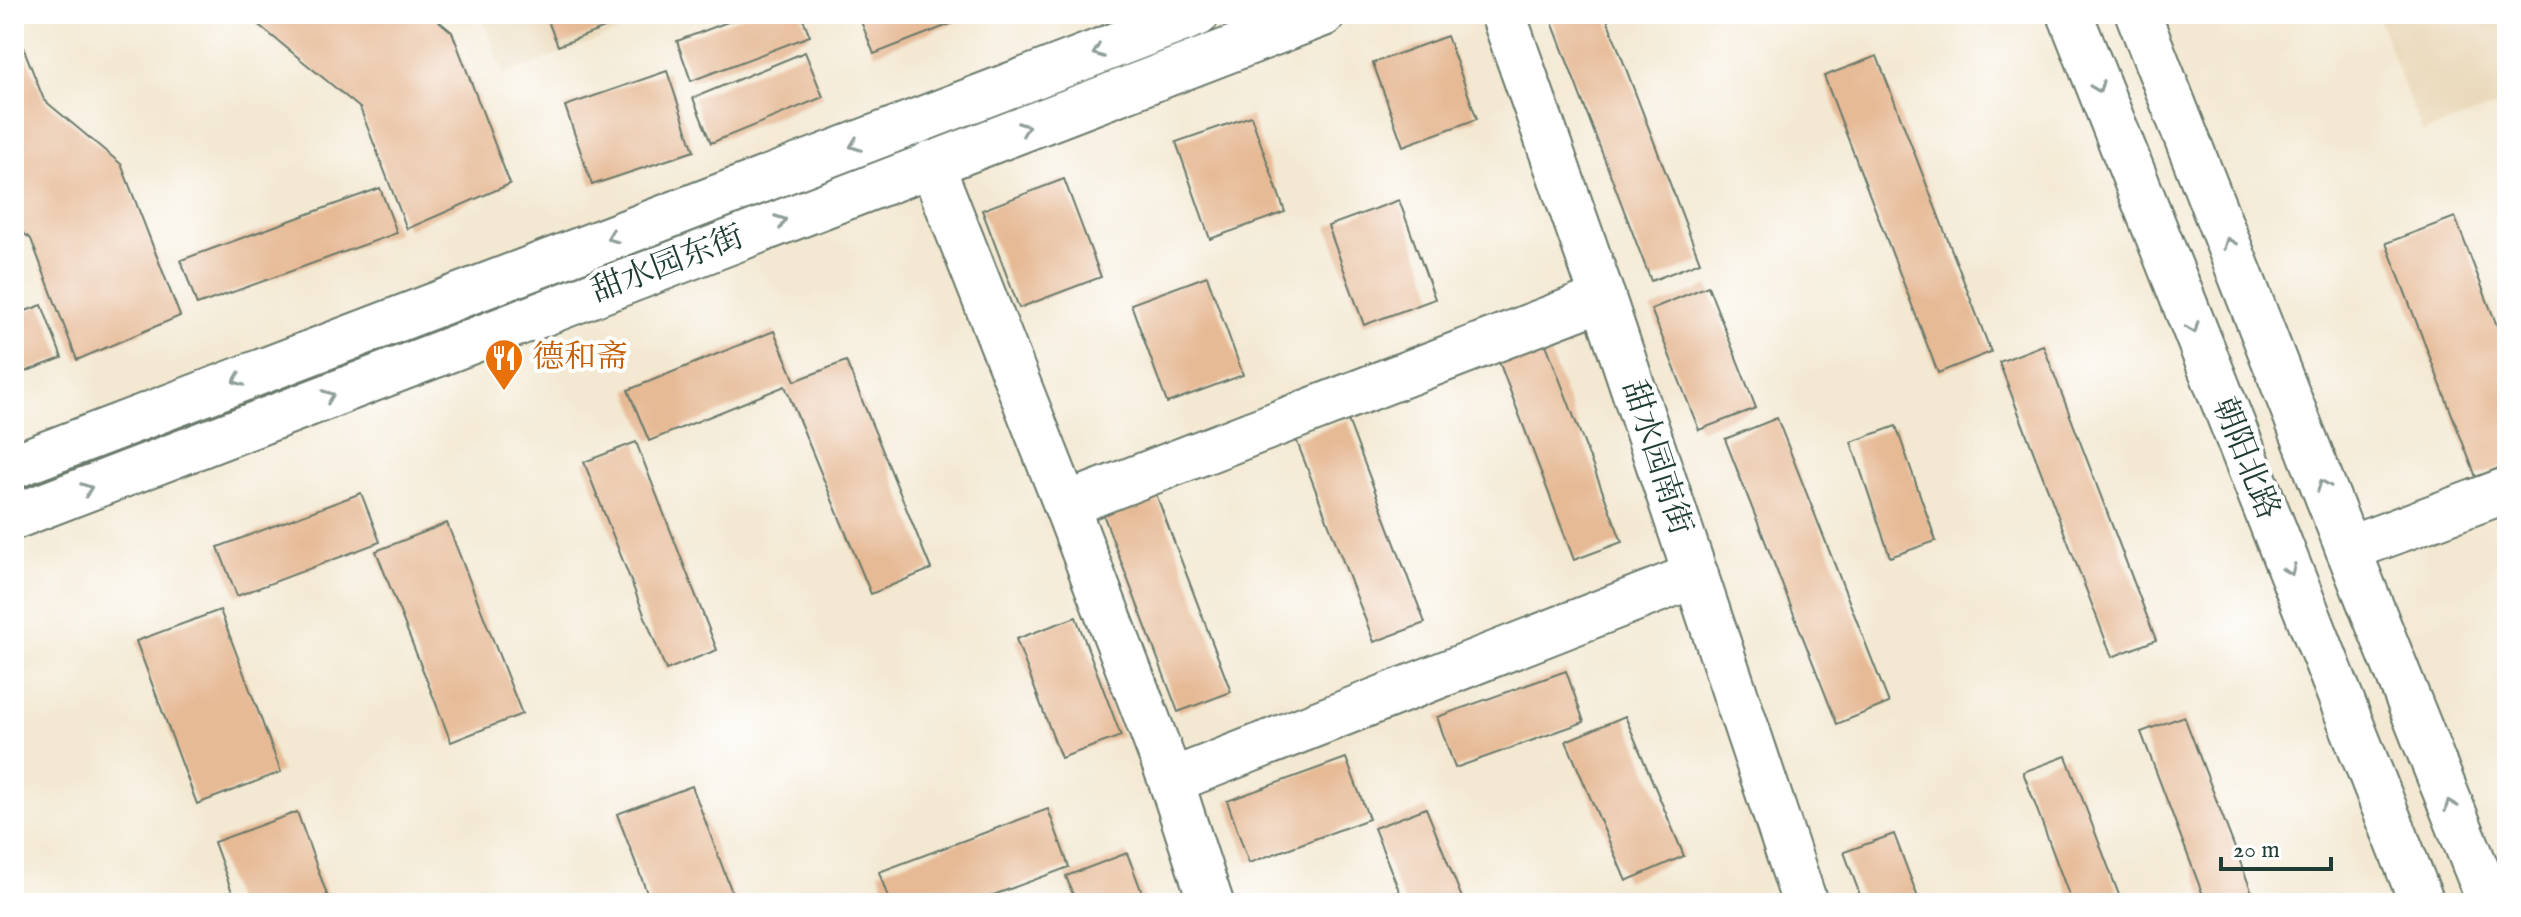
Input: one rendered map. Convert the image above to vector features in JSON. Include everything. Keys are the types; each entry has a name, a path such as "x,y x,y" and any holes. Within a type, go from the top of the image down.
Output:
{"street":[{"name":"甜水园东街","path":"14,466 1197,14"},
{"name":"甜水园东街","path":"14,517 1323,14"},
{"name":"甜水园南街","path":"1503,14 1603,298 1805,903"},
{"name":"朝阳北路","path":"2070,14 2422,903"},
{"name":"朝阳北路","path":"2138,14 2490,903"},
{"path":"931,163 1171,781 1211,903"},
{"path":"1066,505 1603,298"},
{"path":"2348,549 2507,490"},
{"path":"1171,781 1696,575"}],"shaded area":[{"path":"481,14 664,14 504,75"},
{"path":"2377,14 2507,14 2507,102 2422,133"}],"building":[{"path":"252,14 430,14 452,32 510,184 407,229 360,108 255,22"},
{"path":"545,14 606,14 610,26 558,46"},
{"path":"749,14 801,14 810,36 691,81 677,41"},
{"path":"858,14 976,14 874,54"},
{"path":"1549,14 1605,14 1700,262 1651,281"},
{"path":"14,24 44,100 121,164 180,316 77,360 31,239 14,226"},
{"path":"1447,36 1477,119 1403,146 1373,63"},
{"path":"805,52 823,97 711,143 693,98"},
{"path":"1877,56 1991,352 1938,373 1824,76"},
{"path":"667,71 694,151 592,185 565,106"},
{"path":"1251,116 1285,212 1210,239 1176,142"},
{"path":"1064,179 1101,277 1019,308 982,210"},
{"path":"380,188 397,233 197,305 181,260"},
{"path":"1399,200 1435,299 1364,325 1328,226"},
{"path":"2455,217 2507,352 2507,465 2476,477 2386,243"},
{"path":"1207,276 1243,375 1167,403 1131,304"},
{"path":"1708,286 1756,408 1699,430 1651,309"},
{"path":"42,305 62,358 14,376 14,315"},
{"path":"774,331 795,381 846,361 931,569 871,594 785,386 649,441 628,390"},
{"path":"1544,339 1622,542 1574,560 1497,356"},
{"path":"2043,345 2156,640 2112,657 1999,362"},
{"path":"1777,418 1889,703 1837,724 1725,439"},
{"path":"1348,420 1425,623 1374,642 1296,439"},
{"path":"1896,426 1936,541 1890,557 1851,442"},
{"path":"636,442 717,650 666,670 584,462"},
{"path":"361,493 380,542 237,596 218,547"},
{"path":"1156,494 1231,692 1178,712 1103,514"},
{"path":"447,523 522,714 451,742 376,551"},
{"path":"220,610 281,772 197,804 136,641"},
{"path":"1076,617 1121,736 1061,758 1016,639"},
{"path":"1566,671 1584,722 1455,768 1437,717"},
{"path":"1625,716 1684,856 1626,881 1566,741"},
{"path":"2184,716 2256,903 2206,903 2141,732"},
{"path":"2066,756 2122,903 2072,903 2023,772"},
{"path":"1346,758 1369,819 1249,863 1227,801"},
{"path":"692,786 736,903 651,903 617,814"},
{"path":"1426,808 1464,903 1404,903 1374,828"},
{"path":"1048,809 1069,867 972,903 890,903 879,872"},
{"path":"297,812 330,903 236,903 214,842"},
{"path":"1894,834 1920,903 1863,903 1844,852"},
{"path":"1127,853 1146,903 1076,903 1066,876"}],"place":[{"name":"德和斋","path":"504,392"}]}
